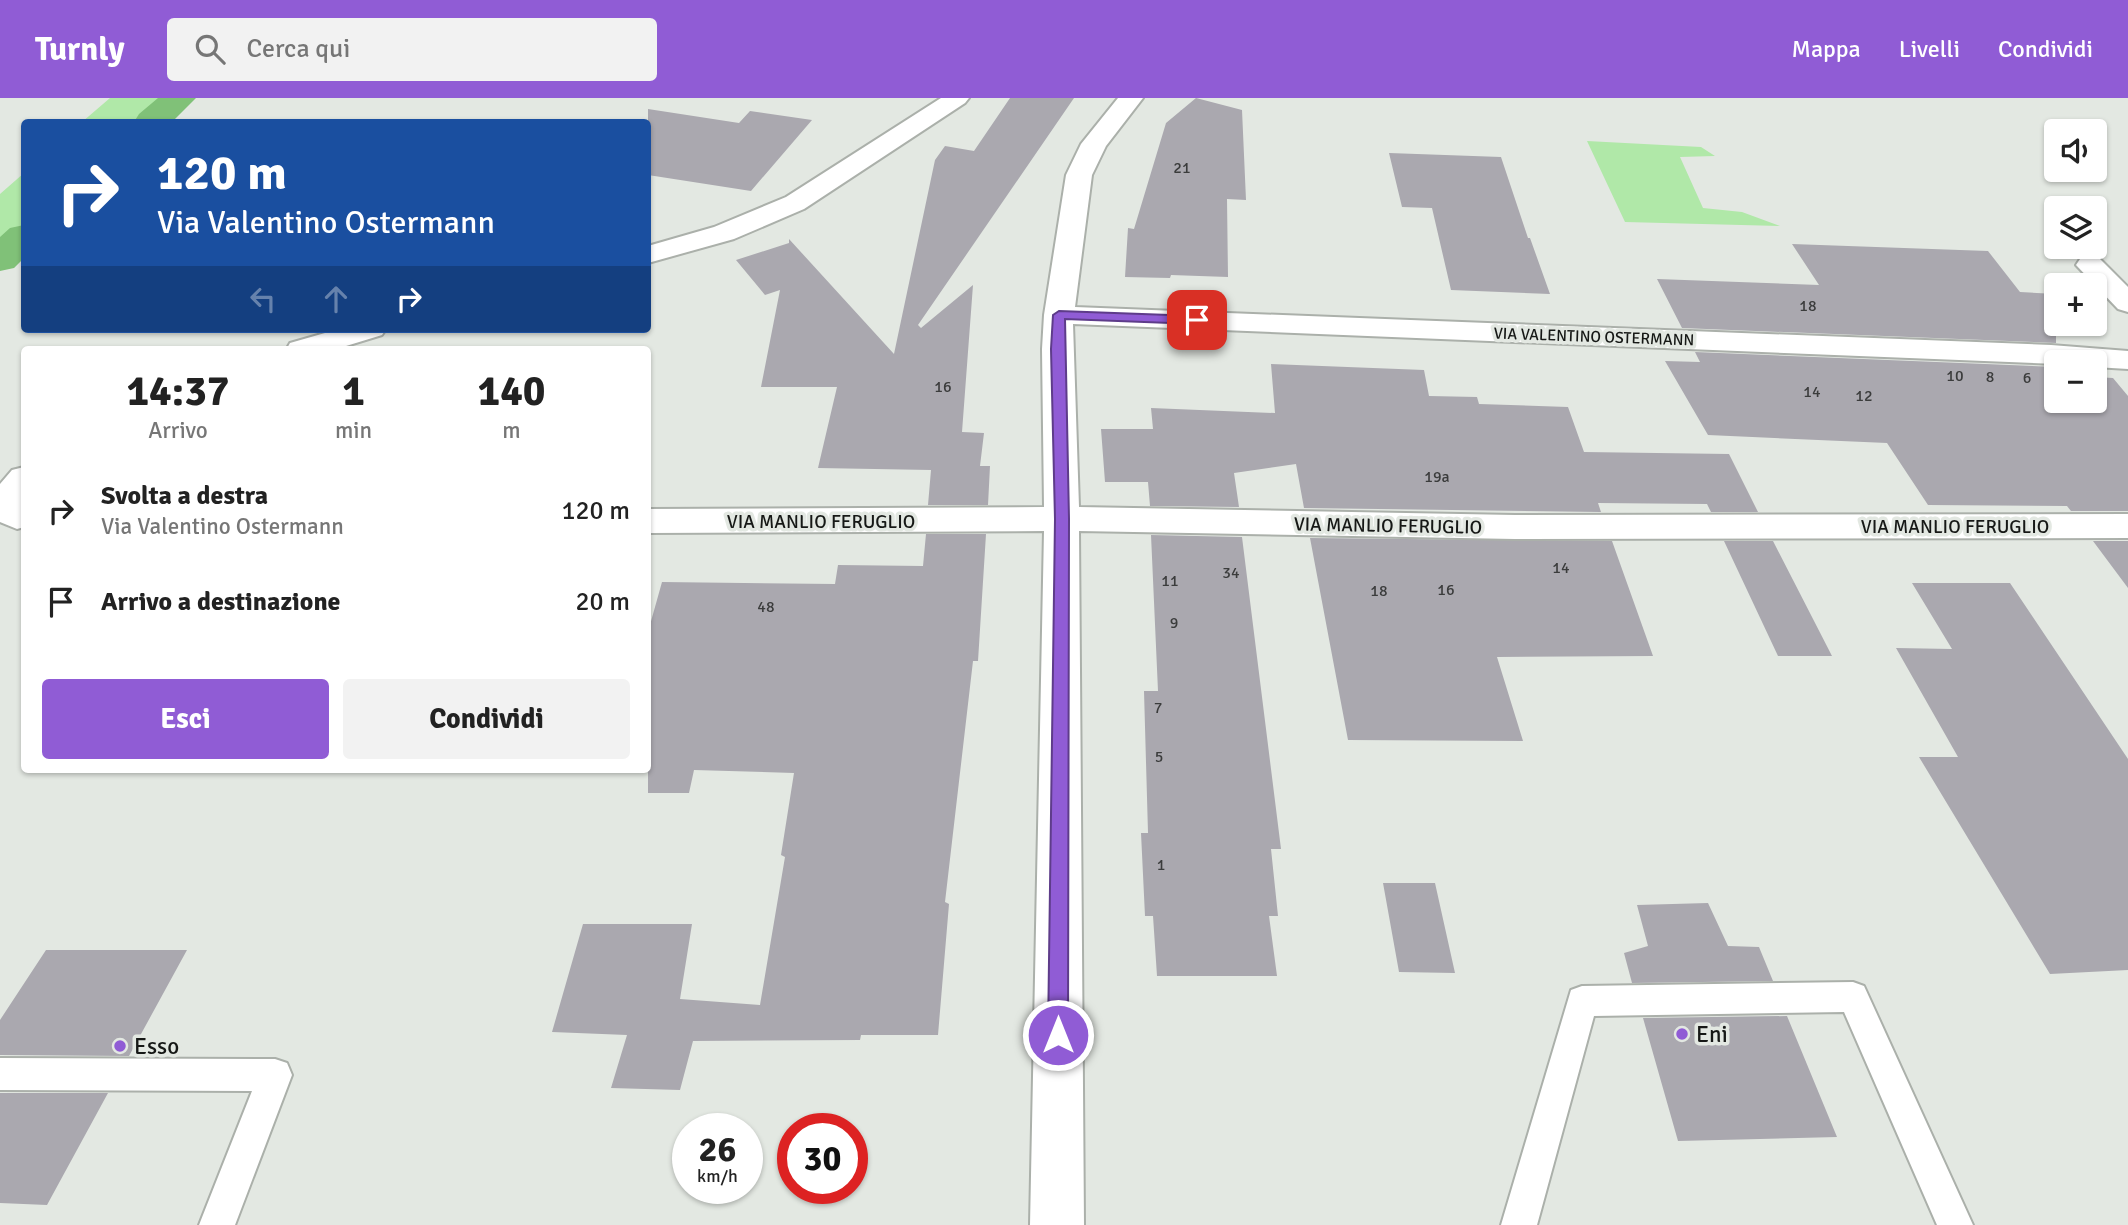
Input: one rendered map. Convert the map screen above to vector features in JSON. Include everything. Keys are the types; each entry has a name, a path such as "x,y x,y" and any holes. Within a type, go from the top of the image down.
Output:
{"street":[{"path":"651,254 724,233 795,203 957,98"},
{"path":"1057,1225 1062,519 1057,349 1059,315 1079,176 1094,144 1131,98"},
{"path":"2090,265 2128,303"},
{"name":"VIA VALENTINO OSTERMANN","path":"1059,315 2051,354 2128,360"},
{"path":"314,346 358,333"},
{"path":"14,521 6,509 6,499 21,482"},
{"name":"VIA MANLIO FERUGLIO","path":"651,521 1062,519 1515,527 2128,526"}],"lane":[{"path":"1519,1225 1582,1001 1853,997 1955,1225"},
{"path":"0,1074 275,1075 217,1225"}],"green space":[{"path":"110,98 169,98 145,119 86,119"},
{"path":"1587,141 1701,147 1715,156 1680,157 1703,208 1742,212 1780,226 1625,222"},
{"path":"21,176 21,229 0,248 0,194"}],"building":[{"path":"1010,98 1074,98 918,325 921,328 973,285 962,432 984,433 980,466 990,466 988,505 928,505 931,470 818,468 837,387 761,387 780,290 765,295 736,260 789,243 789,239 894,354 935,160 945,146 974,151"},
{"path":"1196,98 1242,110 1246,200 1227,199 1228,277 1125,277 1128,228 1134,229 1166,123"},
{"path":"648,109 739,123 750,111 812,120 751,191 651,175 651,119 648,119"},
{"path":"1389,153 1501,157 1550,294 1451,290 1432,208 1402,207"},
{"path":"1792,244 1988,251 2020,292 2044,293 2044,336 2056,336 2056,343 1682,328 1657,279 1819,285"},
{"path":"1695,352 2044,367 2044,413 2107,413 2107,378 2113,378 2128,396 2128,511 2071,511 2067,506 1928,505 1887,443 1708,435 1665,361 1700,362"},
{"path":"1271,364 1424,370 1429,396 1477,397 1479,404 1568,407 1584,452 1729,454 1758,512 1711,512 1707,504 1598,503 1601,512 1304,508 1296,464 1234,473 1239,507 1150,506 1148,482 1105,482 1101,429 1153,429 1151,408 1275,413"},
{"path":"926,534 986,534 978,661 973,661 945,902 949,904 938,1035 861,1035 860,1040 693,1041 680,1090 611,1088 627,1035 552,1032 583,924 692,924 680,999 760,1005 785,857 781,855 794,773 694,770 689,793 648,793 648,773 651,773 651,621 662,582 835,584 838,565 923,566"},
{"path":"1151,535 1242,537 1281,849 1271,849 1278,916 1269,916 1277,976 1157,976 1153,916 1145,916 1141,833 1148,833 1144,691 1158,691"},
{"path":"1310,538 1612,541 1653,656 1497,657 1523,741 1348,740"},
{"path":"1724,541 1773,541 1832,656 1778,656"},
{"path":"2093,541 2128,541 2128,588"},
{"path":"1912,583 2010,583 2128,759 2128,970 2050,974 1919,757 1958,757 1896,648 1952,649"},
{"path":"1383,883 1435,883 1455,973 1399,972"},
{"path":"1708,903 1728,946 1759,947 1773,981 1632,983 1624,953 1648,946 1637,905"},
{"path":"46,950 187,950 129,1056 0,1055 0,1020"},
{"path":"1787,1016 1837,1137 1678,1141 1643,1018"},
{"path":"0,1093 108,1093 47,1205 0,1203"}],"waterway":[{"path":"155,119 179,98"},
{"path":"0,259 21,240"}],"place":[{"name":"Eni","path":"1682,1034"},
{"name":"Esso","path":"120,1046"}],"route":[{"path":"1058,1035 1062,519 1057,349 1059,315 1197,320"}]}
